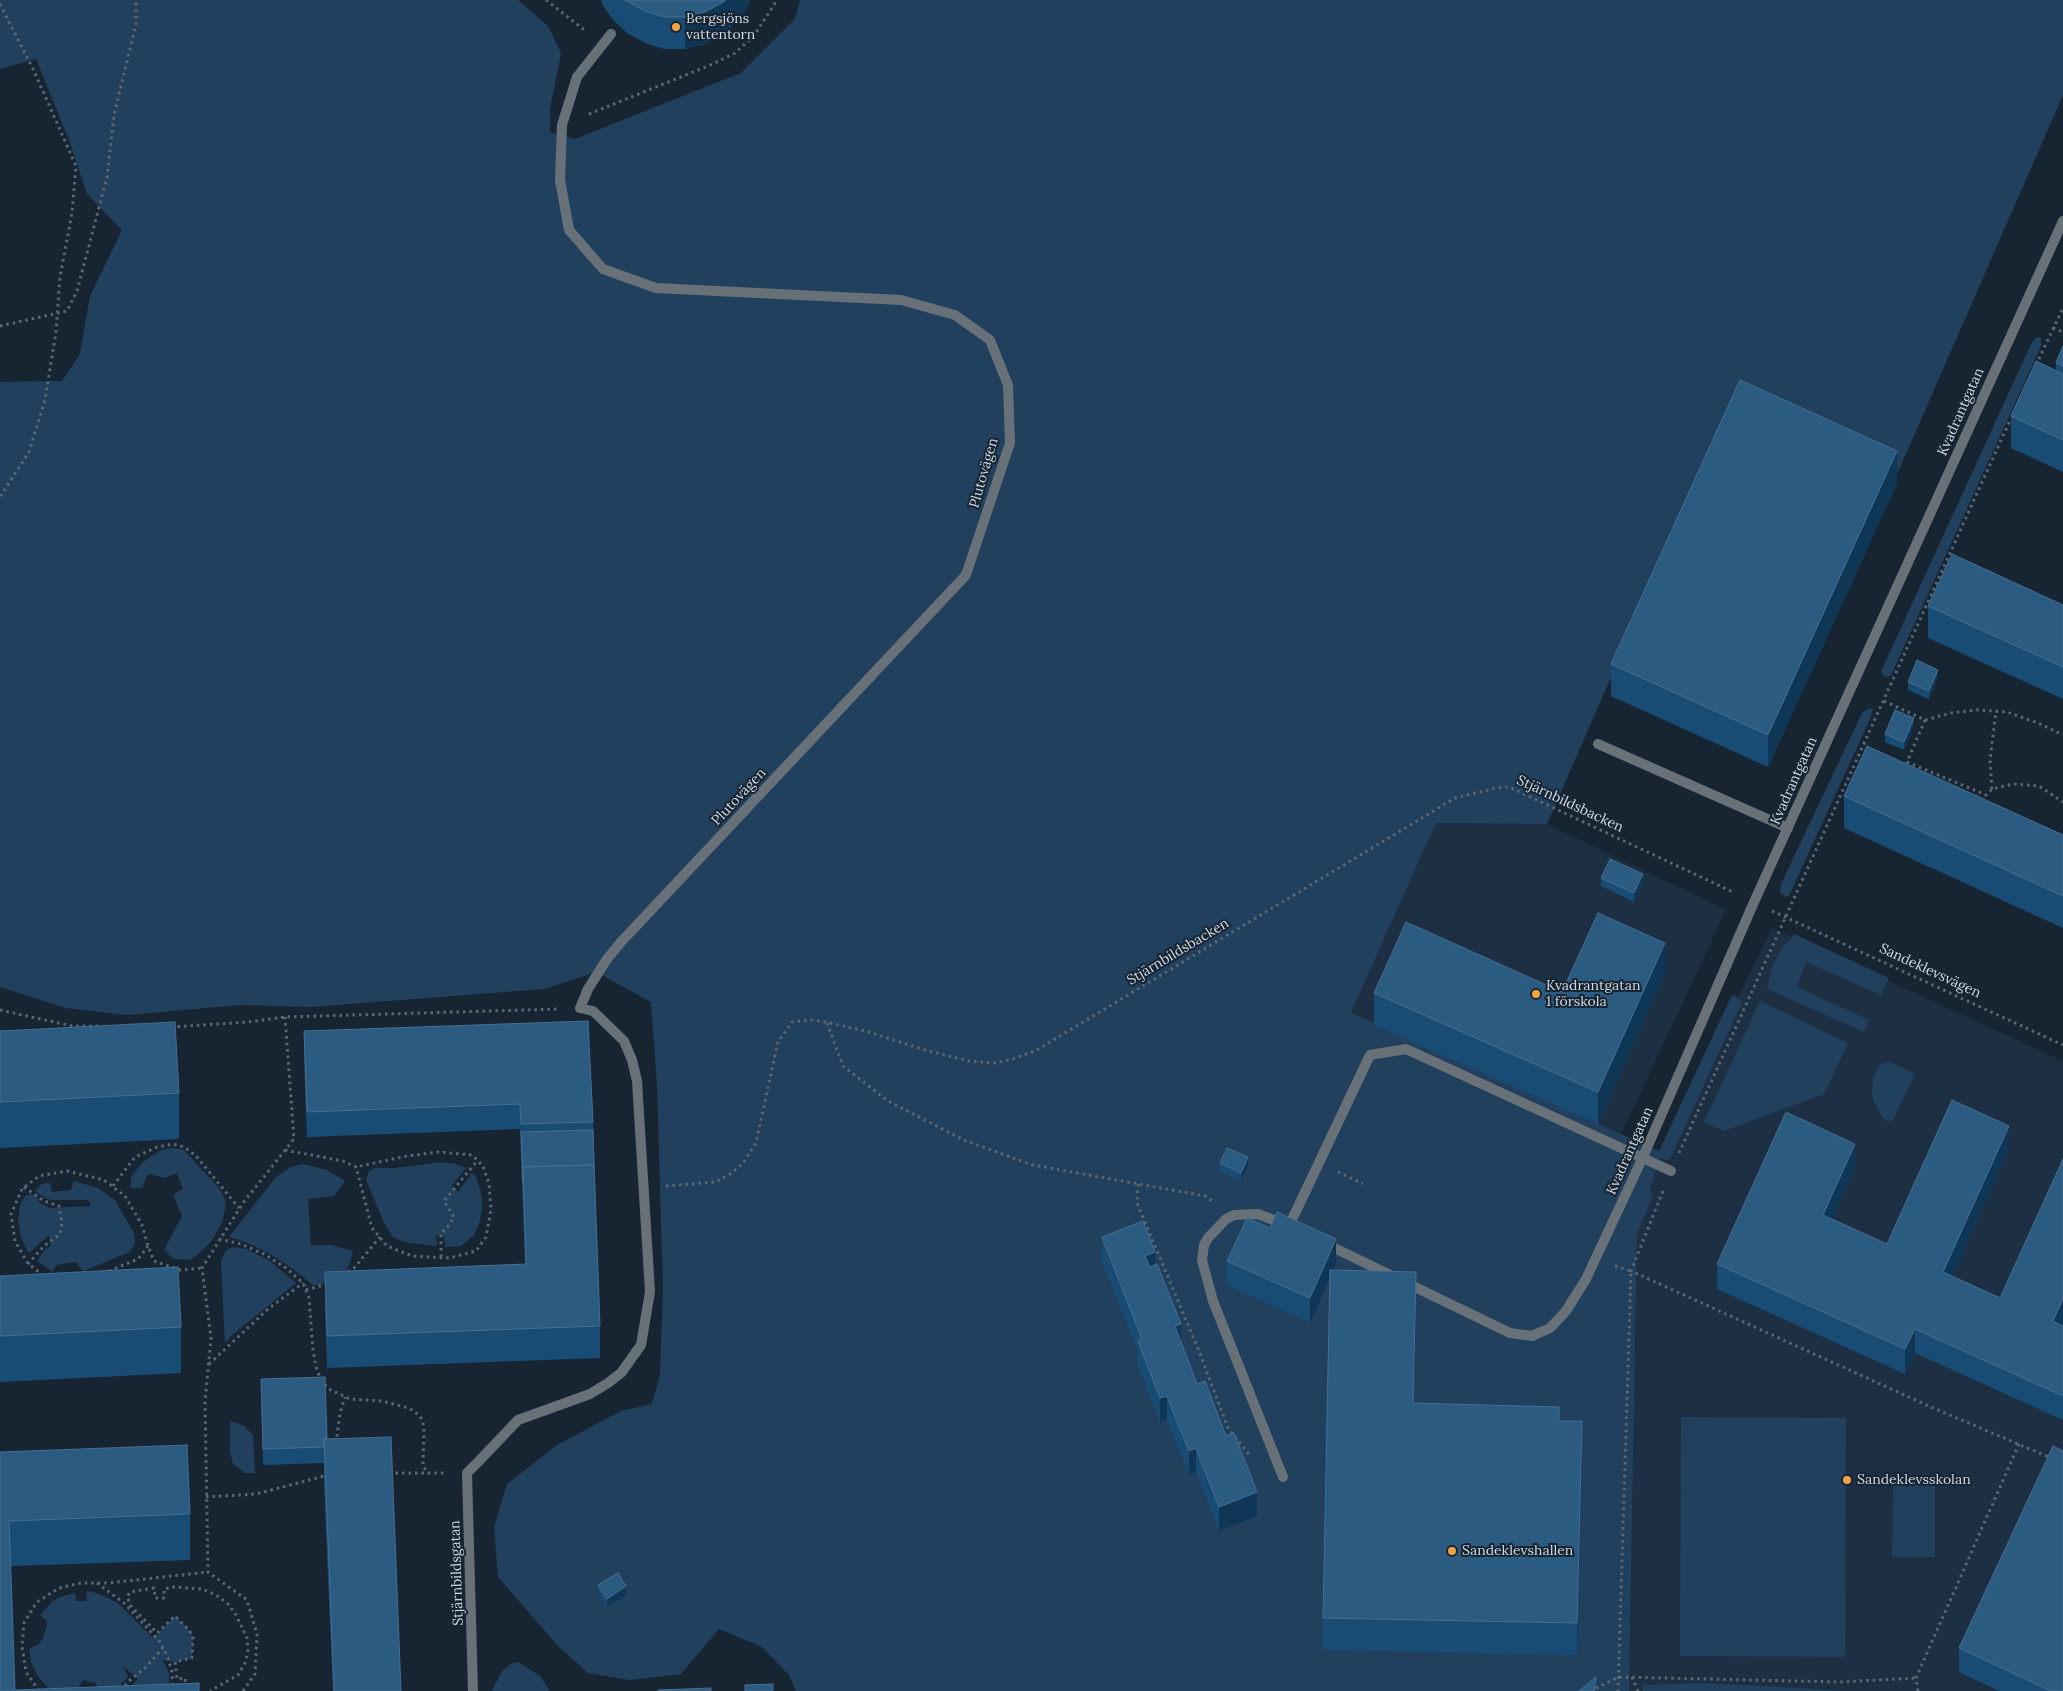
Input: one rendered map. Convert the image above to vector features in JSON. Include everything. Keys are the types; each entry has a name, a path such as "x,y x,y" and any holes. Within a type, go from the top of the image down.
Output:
{"street":[{"name":"Plutovägen","path":"580,1008 588,989 607,959 621,942 966,575 1010,444 1008,385 990,340 955,315 901,300 656,288 603,269 569,230 560,180 562,125 577,77 611,34"},
{"name":"Kvadrantgatan","path":"1315,1239 1510,1333 1532,1336 1550,1328 1566,1311 1586,1279 1643,1157 1754,902 2063,221"},
{"path":"1598,744 1788,828"},
{"path":"467,1473 518,1420 590,1394 622,1373 641,1345 648,1314 650,1292 645,1186 637,1081 632,1060 624,1041 593,1011 580,1008"},
{"path":"1283,1477 1213,1301 1202,1260 1204,1245 1208,1238 1226,1220 1234,1215 1258,1214 1293,1228 1319,1164 1370,1055 1406,1050 1671,1171"},
{"name":"Stjärnbildsgatan","path":"467,1473 474,1691"}],"path":[{"path":"0,326 67,311 77,291 107,177 114,115 136,24 136,0"},
{"path":"546,0 603,44"},
{"path":"562,125 713,64 735,53 754,36 777,0"},
{"path":"0,4 34,71 76,166 72,213 60,277 45,400 29,452 0,497"},
{"path":"2034,370 2063,308"},
{"path":"2054,328 2063,332"},
{"path":"1618,1691 1630,1271 1671,1171 1787,918 2013,414"},
{"path":"1884,701 1925,720 1951,713 1977,710 2007,712 2063,734"},
{"path":"1992,789 1990,760 1996,711"},
{"path":"1925,720 1907,762 1986,795 1992,789 2013,784 2038,786 2063,802"},
{"name":"Stjärnbildsbacken","path":"645,1186 715,1182 732,1173 743,1163 756,1143 778,1042 792,1022 810,1020 826,1022 870,1032 924,1050 968,1061 995,1063 1012,1059 1035,1050 1455,798 1496,788 1509,787 1787,918"},
{"name":"Sandeklevsvägen","path":"1787,918 2063,1045"},
{"path":"166,1027 239,1023 284,1017 580,1008"},
{"path":"0,1010 72,1026 100,1026"},
{"path":"208,1572 205,1402 212,1338 202,1268 239,1208 294,1139 284,1017"},
{"path":"826,1022 843,1066 888,1101 966,1141 1033,1164 1205,1196 1234,1215"},
{"path":"113,1186 135,1157 157,1147 173,1144 184,1147 196,1156 239,1208"},
{"path":"285,1150 343,1161 356,1167 407,1156 439,1152 472,1154 483,1166 489,1184 491,1210 486,1237 476,1251 449,1258 412,1256 387,1246 372,1228 356,1167"},
{"path":"441,1258 441,1233 447,1228 454,1217 444,1201 478,1160"},
{"path":"1319,1164 1363,1184"},
{"path":"50,1278 43,1276 28,1264 15,1240 11,1214 24,1187 38,1176 67,1171 104,1180 125,1196 142,1225 154,1261 180,1270 202,1268"},
{"path":"1138,1184 1137,1203 1199,1351 1228,1428 1248,1455 1283,1477"},
{"path":"24,1187 44,1201 59,1206 62,1223 60,1234 44,1246 28,1264"},
{"path":"346,1273 354,1268 380,1237"},
{"path":"219,1240 241,1244 264,1254 303,1283 309,1298 313,1350 321,1380 329,1389 350,1399 382,1401 409,1408 420,1416 424,1426 423,1466 428,1473"},
{"path":"105,1272 138,1258 148,1246"},
{"path":"1595,1259 1630,1271 1931,1407 2054,1459"},
{"path":"306,1290 318,1288 334,1281"},
{"path":"209,1364 268,1309 303,1283"},
{"path":"336,1446 340,1413 345,1397"},
{"path":"1918,1691 1916,1678 2019,1444"},
{"path":"384,1473 467,1473"},
{"path":"206,1497 256,1494 330,1474"},
{"path":"39,1691 26,1672 22,1646 24,1623 36,1602 59,1588 81,1583 208,1572 247,1600 257,1634 256,1674 243,1691"},
{"path":"97,1583 124,1603 160,1642 172,1672 173,1691"},
{"path":"178,1691 186,1689 185,1678 177,1679 175,1662 192,1658 193,1637 184,1624 175,1616 157,1633 131,1606 127,1597 130,1592 154,1588 155,1598 164,1598 164,1589 202,1590 216,1595 236,1613 247,1638 248,1652 245,1663 238,1675 210,1691"},
{"path":"121,1691 163,1648"},
{"path":"1590,1691 1619,1677 1840,1682 1916,1678"},
{"path":"1632,1677 1638,1691"}],"shaded area":[{"path":"0,0 518,0 548,26 561,53 550,109 550,132 575,139 741,73 795,19 800,0 2063,0 2063,95 1898,472 1732,400 1547,824 1436,823 1351,1013 1659,1151 1731,997 1734,995 1742,1002 1670,1159 1660,1158 1650,1190 1653,1195 1637,1234 1629,1691 796,1691 789,1675 762,1647 719,1629 681,1674 630,1680 588,1673 557,1645 498,1577 494,1527 507,1484 557,1445 621,1411 652,1404 660,1375 663,1288 657,1085 651,1002 596,972 544,989 311,1007 240,1005 127,1015 66,1008 0,987 0,382 62,381 80,354 90,296 122,230 87,194 69,140 36,59 0,69"},
{"path":"2037,337 2041,338 2041,346 1891,676 1886,677 1881,672 1883,667 2032,342"},
{"path":"1870,708 1873,709 1870,719 1789,896 1785,897 1780,892 1781,884 1862,713"},
{"name":"Kvadrantgatan 1 förskola","path":"1436,823 1547,824 1726,910 1621,1134 1597,1124 1664,974 1563,1024 1374,1025 1351,1014"},
{"name":"Sandeklevsskolan","path":"1772,928 2063,1061 2063,1691 1629,1691 1637,1234 1662,1152"},
{"path":"1794,934 1889,978 1881,995 1806,962 1797,987 1869,1020 1864,1032 1767,989 1772,967 1781,950"},
{"path":"1760,1001 1848,1043 1824,1094 1724,1131 1704,1122"},
{"path":"1890,1062 1915,1074 1893,1120 1888,1122 1882,1117 1873,1100 1872,1092 1873,1078 1878,1068 1882,1063"},
{"path":"174,1148 184,1150 219,1188 226,1205 222,1223 210,1243 189,1260 174,1259 164,1250 182,1216 173,1195 183,1189 177,1173 165,1178 150,1174 147,1176 142,1188 131,1188 131,1177 143,1162 161,1150"},
{"path":"441,1162 456,1164 466,1168 451,1187 458,1192 472,1173 476,1176 482,1197 482,1210 474,1235 461,1246 445,1247 444,1235 436,1236 437,1246 409,1243 394,1238 385,1225 366,1180 369,1171 375,1168 396,1168"},
{"path":"303,1164 327,1170 345,1181 334,1196 308,1199 311,1245 331,1245 353,1251 346,1270 320,1285 313,1285 289,1266 268,1253 248,1243 229,1237 276,1177 291,1167"},
{"path":"74,1181 98,1188 115,1200 134,1233 135,1242 130,1252 83,1271 76,1262 56,1265 53,1272 37,1261 46,1248 51,1246 49,1235 29,1253 26,1248 21,1237 18,1220 20,1205 25,1196 31,1194 38,1197 39,1202 49,1208 91,1206 88,1200 51,1200 40,1195 35,1190 42,1184 50,1183 52,1192 71,1190"},
{"path":"234,1247 247,1249 270,1261 296,1283 225,1343 221,1261 226,1250"},
{"path":"1681,1417 1846,1418 1845,1657 1680,1656"},
{"path":"230,1421 244,1426 253,1435 255,1473 245,1473 233,1464 230,1452"},
{"path":"1893,1484 1935,1485 1935,1557 1892,1557"},
{"path":"87,1591 99,1594 118,1603 153,1638 175,1616 189,1630 193,1637 192,1658 175,1662 163,1660 169,1673 170,1691 129,1688 138,1679 124,1667 128,1677 114,1691 101,1691 95,1683 83,1680 75,1691 53,1691 37,1675 31,1662 29,1649 39,1644 43,1638 47,1625 46,1620 40,1615 52,1602 60,1597 75,1593 76,1601 86,1601"},
{"path":"518,1662 540,1676 550,1691 492,1691 502,1671 511,1664"},
{"path":"1702,1683 1843,1691 1643,1691 1643,1685"}],"building":[{"path":"625,0 726,0 705,12 685,17 664,17 645,11"},
{"path":"2063,346 2063,366 2056,363"},
{"path":"2036,361 2063,374 2063,440 2011,416"},
{"path":"1740,380 1897,451 1768,735 1611,664"},
{"path":"1952,554 2063,605 2063,667 1928,606"},
{"path":"1917,660 1938,670 1929,691 1908,682"},
{"path":"1895,710 1914,718 1904,742 1885,734"},
{"path":"1867,746 2063,835 2063,896 1844,796"},
{"path":"1610,859 1643,874 1634,893 1601,878"},
{"path":"1598,913 1665,943 1598,1092 1374,993 1406,922 1562,992"},
{"path":"588,1021 593,1122 521,1124 520,1104 307,1112 304,1031"},
{"path":"175,1022 179,1093 0,1102 0,1031"},
{"path":"1952,1100 2009,1126 1943,1272 2000,1298 2063,1159 2063,1299 2053,1321 2063,1326 2063,1396 1915,1329 1905,1349 1717,1264 1786,1112 1855,1144 1823,1215 1887,1244"},
{"path":"593,1130 594,1165 523,1167 523,1183 521,1132"},
{"path":"1227,1148 1248,1157 1241,1173 1220,1163"},
{"path":"594,1165 600,1326 327,1336 325,1272 526,1264 523,1167"},
{"path":"1277,1212 1336,1239 1310,1298 1227,1261 1247,1218 1270,1228"},
{"path":"1143,1221 1155,1252 1145,1256 1150,1267 1157,1264 1181,1324 1175,1326 1197,1384 1205,1381 1226,1436 1234,1433 1257,1492 1219,1507 1196,1448 1189,1451 1167,1396 1160,1398 1138,1341 1142,1339 1102,1237"},
{"path":"178,1267 181,1327 0,1336 0,1276"},
{"name":"Sandeklevshallen","path":"1330,1270 1416,1272 1413,1403 1559,1407 1559,1421 1582,1421 1577,1623 1323,1618"},
{"path":"325,1377 327,1439 324,1439 324,1447 263,1449 261,1379"},
{"path":"391,1437 401,1691 334,1691 324,1439"},
{"path":"187,1445 190,1514 9,1521 15,1690 199,1683 199,1691 0,1691 0,1452"},
{"path":"2053,1446 2063,1451 2063,1691 2051,1691 1959,1648"},
{"path":"618,1573 626,1586 607,1599 598,1585"},
{"path":"1596,1677 1594,1691 1579,1691"},
{"path":"773,1684 773,1691 745,1691 745,1685"},
{"path":"711,1688 711,1691 658,1691 658,1690"}],"place":[{"name":"Bergsjöns vattentorn","path":"676,27"},
{"name":"Kvadrantgatan 1 förskola","path":"1536,994"},
{"name":"Sandeklevsskolan","path":"1847,1480"},
{"name":"Sandeklevshallen","path":"1452,1551"}]}
